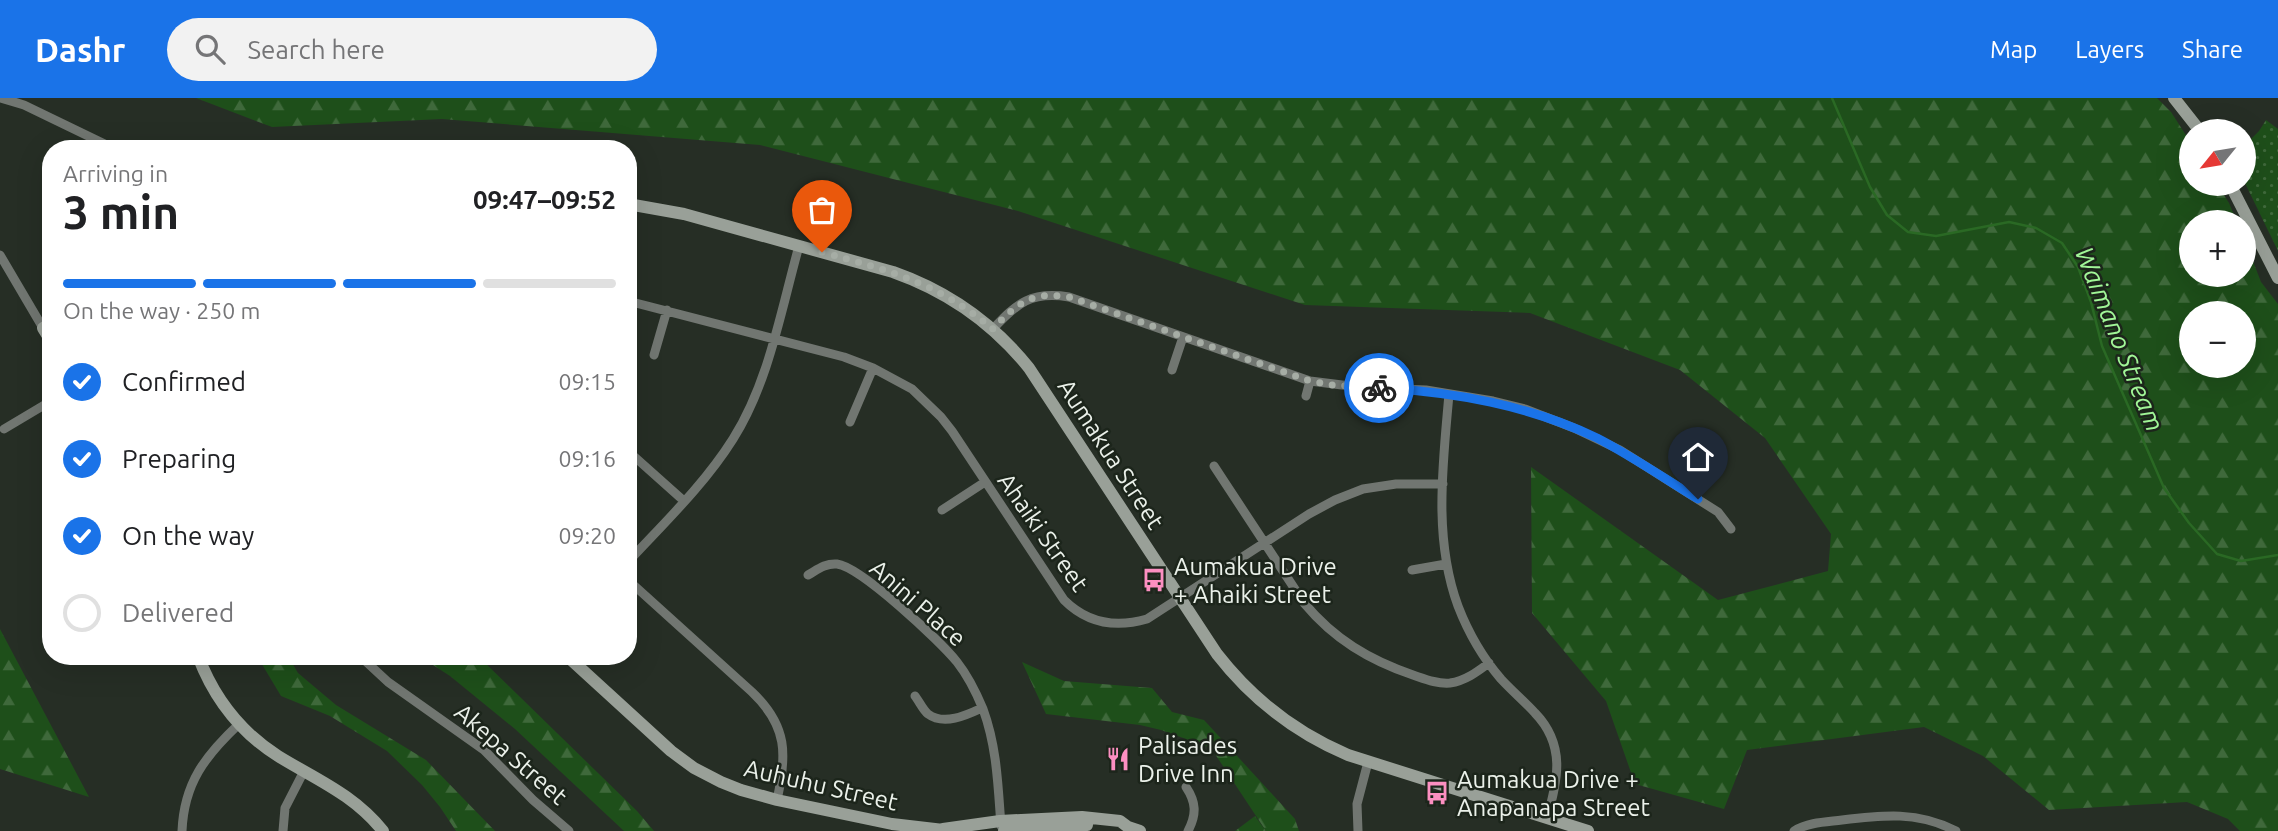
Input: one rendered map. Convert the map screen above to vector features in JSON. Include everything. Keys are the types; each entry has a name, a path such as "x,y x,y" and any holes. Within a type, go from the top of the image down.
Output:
{"street":[{"path":"1,98 24,105 96,140"},
{"path":"2174,98 2191,119"},
{"path":"2236,196 2278,278"},
{"name":"Aumakua Street","path":"637,206 684,214 893,272 924,284 957,302 993,329 1039,381 1225,664 1266,706 1311,737 1336,750 1588,831"},
{"path":"637,552 720,458 743,421 760,381 799,246"},
{"path":"0,255 42,318"},
{"path":"993,329 1019,303 1041,295 1069,297 1310,381 1332,385 1426,390 1525,410 1597,438 1620,450 1718,512 1731,529"},
{"name":"Ahaiki Street","path":"637,303 844,357 896,379 929,405 952,431 1054,589 1072,609 1102,622 1135,622 1159,612 1323,506 1349,494 1396,484 1443,484"},
{"path":"654,355 667,310"},
{"path":"1172,370 1183,337"},
{"path":"849,422 873,368"},
{"path":"1306,396 1310,381"},
{"path":"1450,394 1442,524 1446,564 1469,631 1489,663 1513,692 1538,715 1551,737 1558,773 1547,818"},
{"path":"4,429 42,406"},
{"path":"637,459 684,501"},
{"path":"1214,466 1313,614 1342,640 1384,665 1441,683 1465,678 1489,663"},
{"path":"942,510 985,482"},
{"name":"Anini Place","path":"808,575 826,565 834,564 860,575 946,649 968,678 982,708 995,751 1002,828"},
{"path":"1412,570 1446,564"},
{"path":"637,588 769,710 779,731 784,755 777,800"},
{"path":"202,665 214,691 239,724 261,744 349,798 373,818 383,831"},
{"name":"Akepa Street","path":"370,665 388,682 484,750 533,800 569,831"},
{"name":"Auhuhu Street","path":"577,665 684,761 721,782 777,800 892,824 947,830 1077,825 1134,829"},
{"path":"915,696 928,714 936,718 953,719 982,708"},
{"path":"182,831 184,808 197,772 210,752 239,724"},
{"path":"1358,831 1356,815 1359,792 1368,762"},
{"path":"283,831 285,808 304,771"},
{"path":"1186,787 1195,804 1194,818 1188,831"},
{"path":"1794,831 1820,822 1902,814 1934,821 1956,831"}],"green space":[{"path":"196,98 2157,98 2179,124 2179,196 2225,196 2232,210 2179,210 2179,287 2256,287 2256,269 2261,282 2278,304 2278,831 2240,831 2228,819 2187,802 2049,810 1983,756 1924,727 1747,750 1724,809 1635,784 1606,701 1532,613 1531,467 1718,600 1828,571 1831,534 1765,438 1680,370 1530,313 1305,305 1018,211 760,145 442,119 272,127"},
{"path":"2266,120 2278,129 2278,251 2251,196 2256,196 2256,134"},
{"path":"0,629 89,797 0,769"},
{"path":"1022,662 1064,681 1152,688 1172,712 1204,720 1295,819 1299,831 1266,831 1211,748 1140,725 1046,714"},
{"path":"262,665 293,665 298,673 336,705 426,760 495,831 456,831 422,785 387,751 330,716 281,696"},
{"path":"433,665 487,665 637,811 654,831 624,831 515,729"},
{"path":"1255,816 1266,831 1235,831"}],"waterway":[{"name":"Waimano Stream","path":"1832,98 1870,187 1887,215 1908,232 1936,236 2009,222 2036,228 2062,243 2078,267 2091,302 2102,346 2164,488 2189,523 2217,554 2241,561 2278,555"}],"way so far":[{"path":"822,252 893,272 924,284 957,302 993,329 1019,303 1041,295 1069,297 1310,381 1379,388"}],"place":[{"name":"Aumakua Drive + Ahaiki Street","path":"1154,580"},
{"name":"Palisades Drive Inn","path":"1118,759"},
{"name":"Aumakua Drive + Anapanapa Street","path":"1437,793"}],"route":[{"path":"1379,388 1426,390 1493,401 1550,418 1620,450 1698,499"}]}
